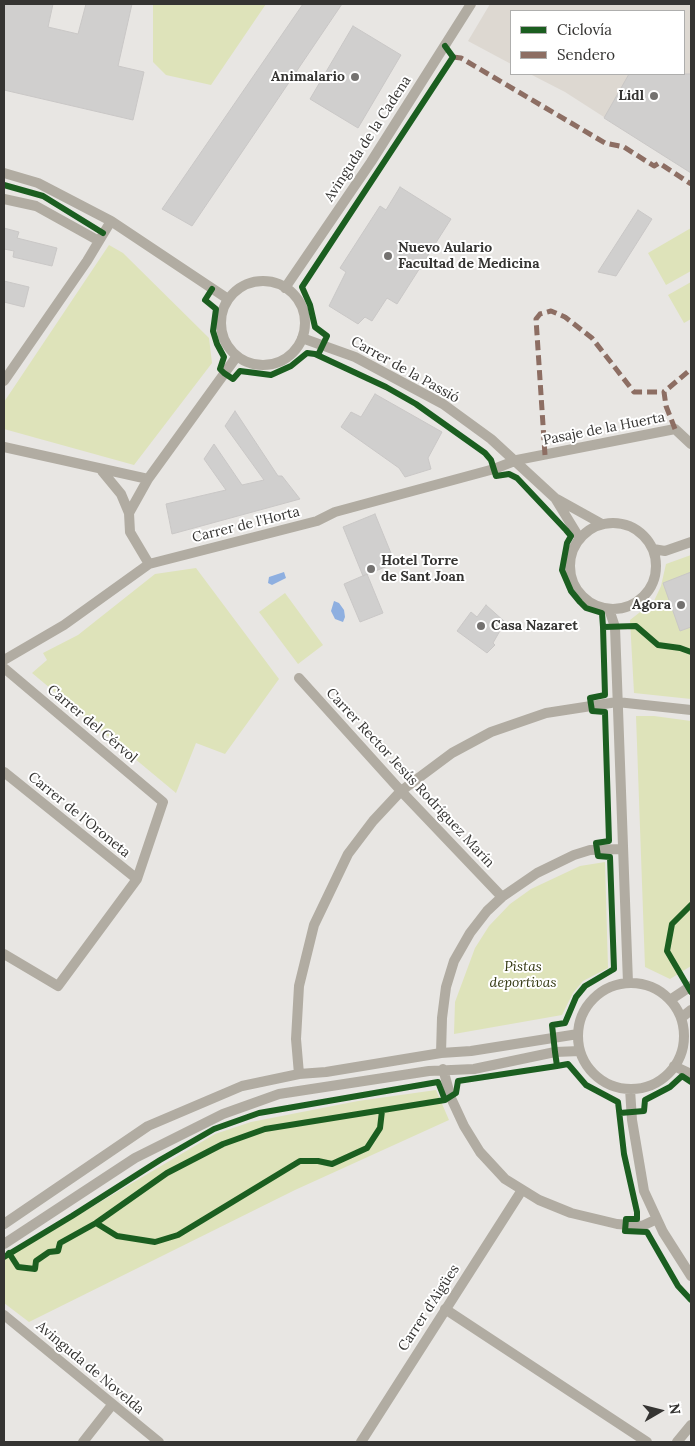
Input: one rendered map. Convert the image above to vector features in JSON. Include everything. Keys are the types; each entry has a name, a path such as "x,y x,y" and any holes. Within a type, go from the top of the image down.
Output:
{"street":[{"name":"Avinguda de la Cadena","path":"285,288 372,162 471,4"},
{"path":"4,174 38,183 111,222 228,300"},
{"path":"4,199 36,206 99,241"},
{"path":"4,381 111,222"},
{"path":"259,281 271,282 285,288 299,303 304,314 302,338 295,350 285,359 272,364 248,363 237,356 223,337 222,311 236,290 259,281"},
{"name":"Carrer de la Passió","path":"302,338 356,357 443,404 516,460 555,498 580,539"},
{"path":"128,514 148,480 237,356"},
{"name":"Pasaje de la Huerta","path":"516,460 675,428 691,444"},
{"path":"4,447 148,480"},
{"name":"Carrer de l'Horta","path":"4,660 64,625 149,564 317,521 335,512 488,471 516,460"},
{"path":"101,470 113,482 121,494 128,514 130,532 149,564"},
{"name":"Carrer de la Passió","path":"555,498 602,524"},
{"path":"615,523 628,526 640,532 653,549 656,560 654,579 649,591 640,600 629,606 609,609 592,603 582,595 575,585 571,572 571,560 580,539 590,530 602,524 615,523"},
{"path":"653,549 664,551 691,542"},
{"path":"656,560 664,551"},
{"path":"615,627 622,607"},
{"path":"609,609 615,627 628,983"},
{"name":"Carrer del Cérvol","path":"4,668 163,802 137,879"},
{"name":"Carrer Rector Jesús Rodríguez Marín","path":"299,678 401,791 502,897"},
{"path":"299,1074 296,1039 299,986 314,925 348,854 373,821 401,791 452,753 497,729 546,713 617,702 691,710"},
{"name":"Carrer de l'Oroneta","path":"4,772 137,879"},
{"path":"441,1053 445,995 454,961 470,933 487,911 502,897 538,873 574,855 590,850 622,849"},
{"path":"5,958 58,986 137,879"},
{"path":"628,983 651,987 670,1000 681,1018 683,1043 674,1066 663,1078 648,1086 630,1089 614,1086 599,1079 587,1066 580,1051 578,1034 585,1009 593,999 615,985 628,983"},
{"path":"670,1000 691,986"},
{"path":"681,1018 691,1010"},
{"path":"4,1224 148,1126 242,1086 299,1074 326,1072 441,1053 471,1052 578,1034"},
{"path":"4,1244 135,1158 223,1114 279,1094 444,1069 474,1069 555,1052 580,1051"},
{"path":"674,1066 691,1074"},
{"path":"444,1069 451,1098 464,1126 480,1152 503,1178 539,1200 571,1213 618,1224 642,1226 657,1219"},
{"path":"630,1089 632,1120 644,1191 657,1219 691,1276"},
{"name":"Carrer d'Aigües","path":"365,1441 423,1343 522,1190"},
{"path":"445,1309 647,1442"},
{"name":"Avinguda de Novelda","path":"4,1315 159,1442"},
{"path":"83,1442 112,1405"},
{"path":"677,1442 691,1425"}],"shaded area":[{"path":"490,4 691,4 691,173 565,92 532,75 685,75 685,10 510,10 510,63 468,41"}],"green space":[{"path":"153,4 266,4 211,85 166,75 153,62"},
{"path":"691,228 691,271 666,285 648,253"},
{"path":"109,245 123,253 209,338 212,363 134,465 4,429 4,402"},
{"path":"691,282 691,319 684,323 668,295"},
{"path":"691,555 691,699 634,693 630,620 654,601 661,586 666,564"},
{"path":"196,568 279,679 225,754 196,743 176,793 32,673 47,660 43,653 78,635 155,574"},
{"path":"285,593 323,645 298,664 259,612"},
{"path":"636,716 654,716 691,721 691,966 670,979 645,967"},
{"name":"Pistas deportivas","path":"605,862 608,968 583,981 573,993 562,1015 454,1034 455,1002 475,948 489,926 510,904 531,889 580,866"},
{"path":"436,1090 449,1120 295,1190 29,1322 4,1303 4,1259 215,1134 251,1122 358,1101"}],"water":[{"path":"284,572 286,578 272,585 268,583 269,577"},
{"path":"334,601 339,603 344,610 345,617 343,622 335,619 331,611"}],"building":[{"path":"4,4 53,4 48,27 78,34 86,4 132,4 118,66 144,72 133,120 4,90"},
{"path":"303,4 342,4 192,226 162,209"},
{"name":"Animalario","path":"353,26 401,55 358,128 310,99"},
{"name":"Lidl","path":"691,74 691,173 604,118 628,75"},
{"name":"Nuevo Aulario Facultad de Medicina","path":"400,187 451,219 397,304 387,298 372,321 365,317 358,324 329,306 346,272 340,268 380,206 386,210"},
{"path":"638,210 652,219 616,276 598,272"},
{"path":"4,228 19,232 17,238 57,248 52,266 13,257 14,251 4,249"},
{"path":"4,281 29,287 24,307 4,302"},
{"path":"375,394 442,432 428,458 431,469 405,477 399,468 341,427 351,412 361,417"},
{"path":"235,411 278,476 282,476 300,499 172,534 166,504 226,490 204,459 214,444 242,485 264,480 225,426"},
{"name":"Hotel Torre de Sant Joan","path":"375,514 395,563 363,576 343,527"},
{"name":"Agora","path":"691,572 691,627 680,631 663,583"},
{"path":"367,574 383,613 360,622 344,584"},
{"name":"Casa Nazaret","path":"486,605 505,622 493,643 495,645 487,653 457,631 471,612 477,617"}],"marked path":[{"path":"453,57 461,58 605,143 624,147 654,166 659,163 691,184"},
{"path":"545,455 536,319 540,314 551,311 565,317 592,338 634,392 664,392"},
{"path":"675,429 666,406 664,392 691,369"}],"cycle path":[{"path":"318,355 327,336 315,327 310,305 302,287 453,57 445,46"},
{"path":"4,185 43,196 103,233"},
{"path":"212,289 205,300 216,309 213,331 224,357 220,369 224,373 233,379 240,371 271,375 291,366 307,353 315,354 386,387 416,404 485,453 491,460 496,476 509,474 517,478 566,530 571,536 567,543 562,570 571,591 580,602 586,608 602,613 603,627 636,626 658,645 680,648 691,652"},
{"path":"603,627 605,695 590,698 592,711 605,712 609,841 596,843 598,856 610,857 614,969 585,986 576,997 565,1023 552,1025 555,1052 557,1066 568,1064 586,1085 618,1102 624,1154 637,1212 637,1219 626,1219 625,1231 647,1232 678,1286 691,1300"},
{"path":"691,905 672,924 667,951 691,992"},
{"path":"4,1257 160,1160 214,1129 259,1113 438,1082 445,1100 456,1093 458,1081 557,1066"},
{"path":"620,1113 644,1111 645,1100 670,1087 682,1076 691,1082"},
{"path":"9,1253 18,1267 35,1269 36,1261 49,1252 58,1251 60,1243 96,1223 167,1173 223,1144 265,1129 445,1100"},
{"path":"96,1223 117,1236 155,1242 178,1235 300,1161 318,1161 332,1164 367,1148 380,1128 382,1111"}],"place":[{"name":"Animalario","path":"355,77"},
{"name":"Lidl","path":"654,96"},
{"name":"Nuevo Aulario Facultad de Medicina","path":"388,256"},
{"name":"Hotel Torre de Sant Joan","path":"371,569"},
{"name":"Agora","path":"681,605"},
{"name":"Casa Nazaret","path":"481,626"}]}
